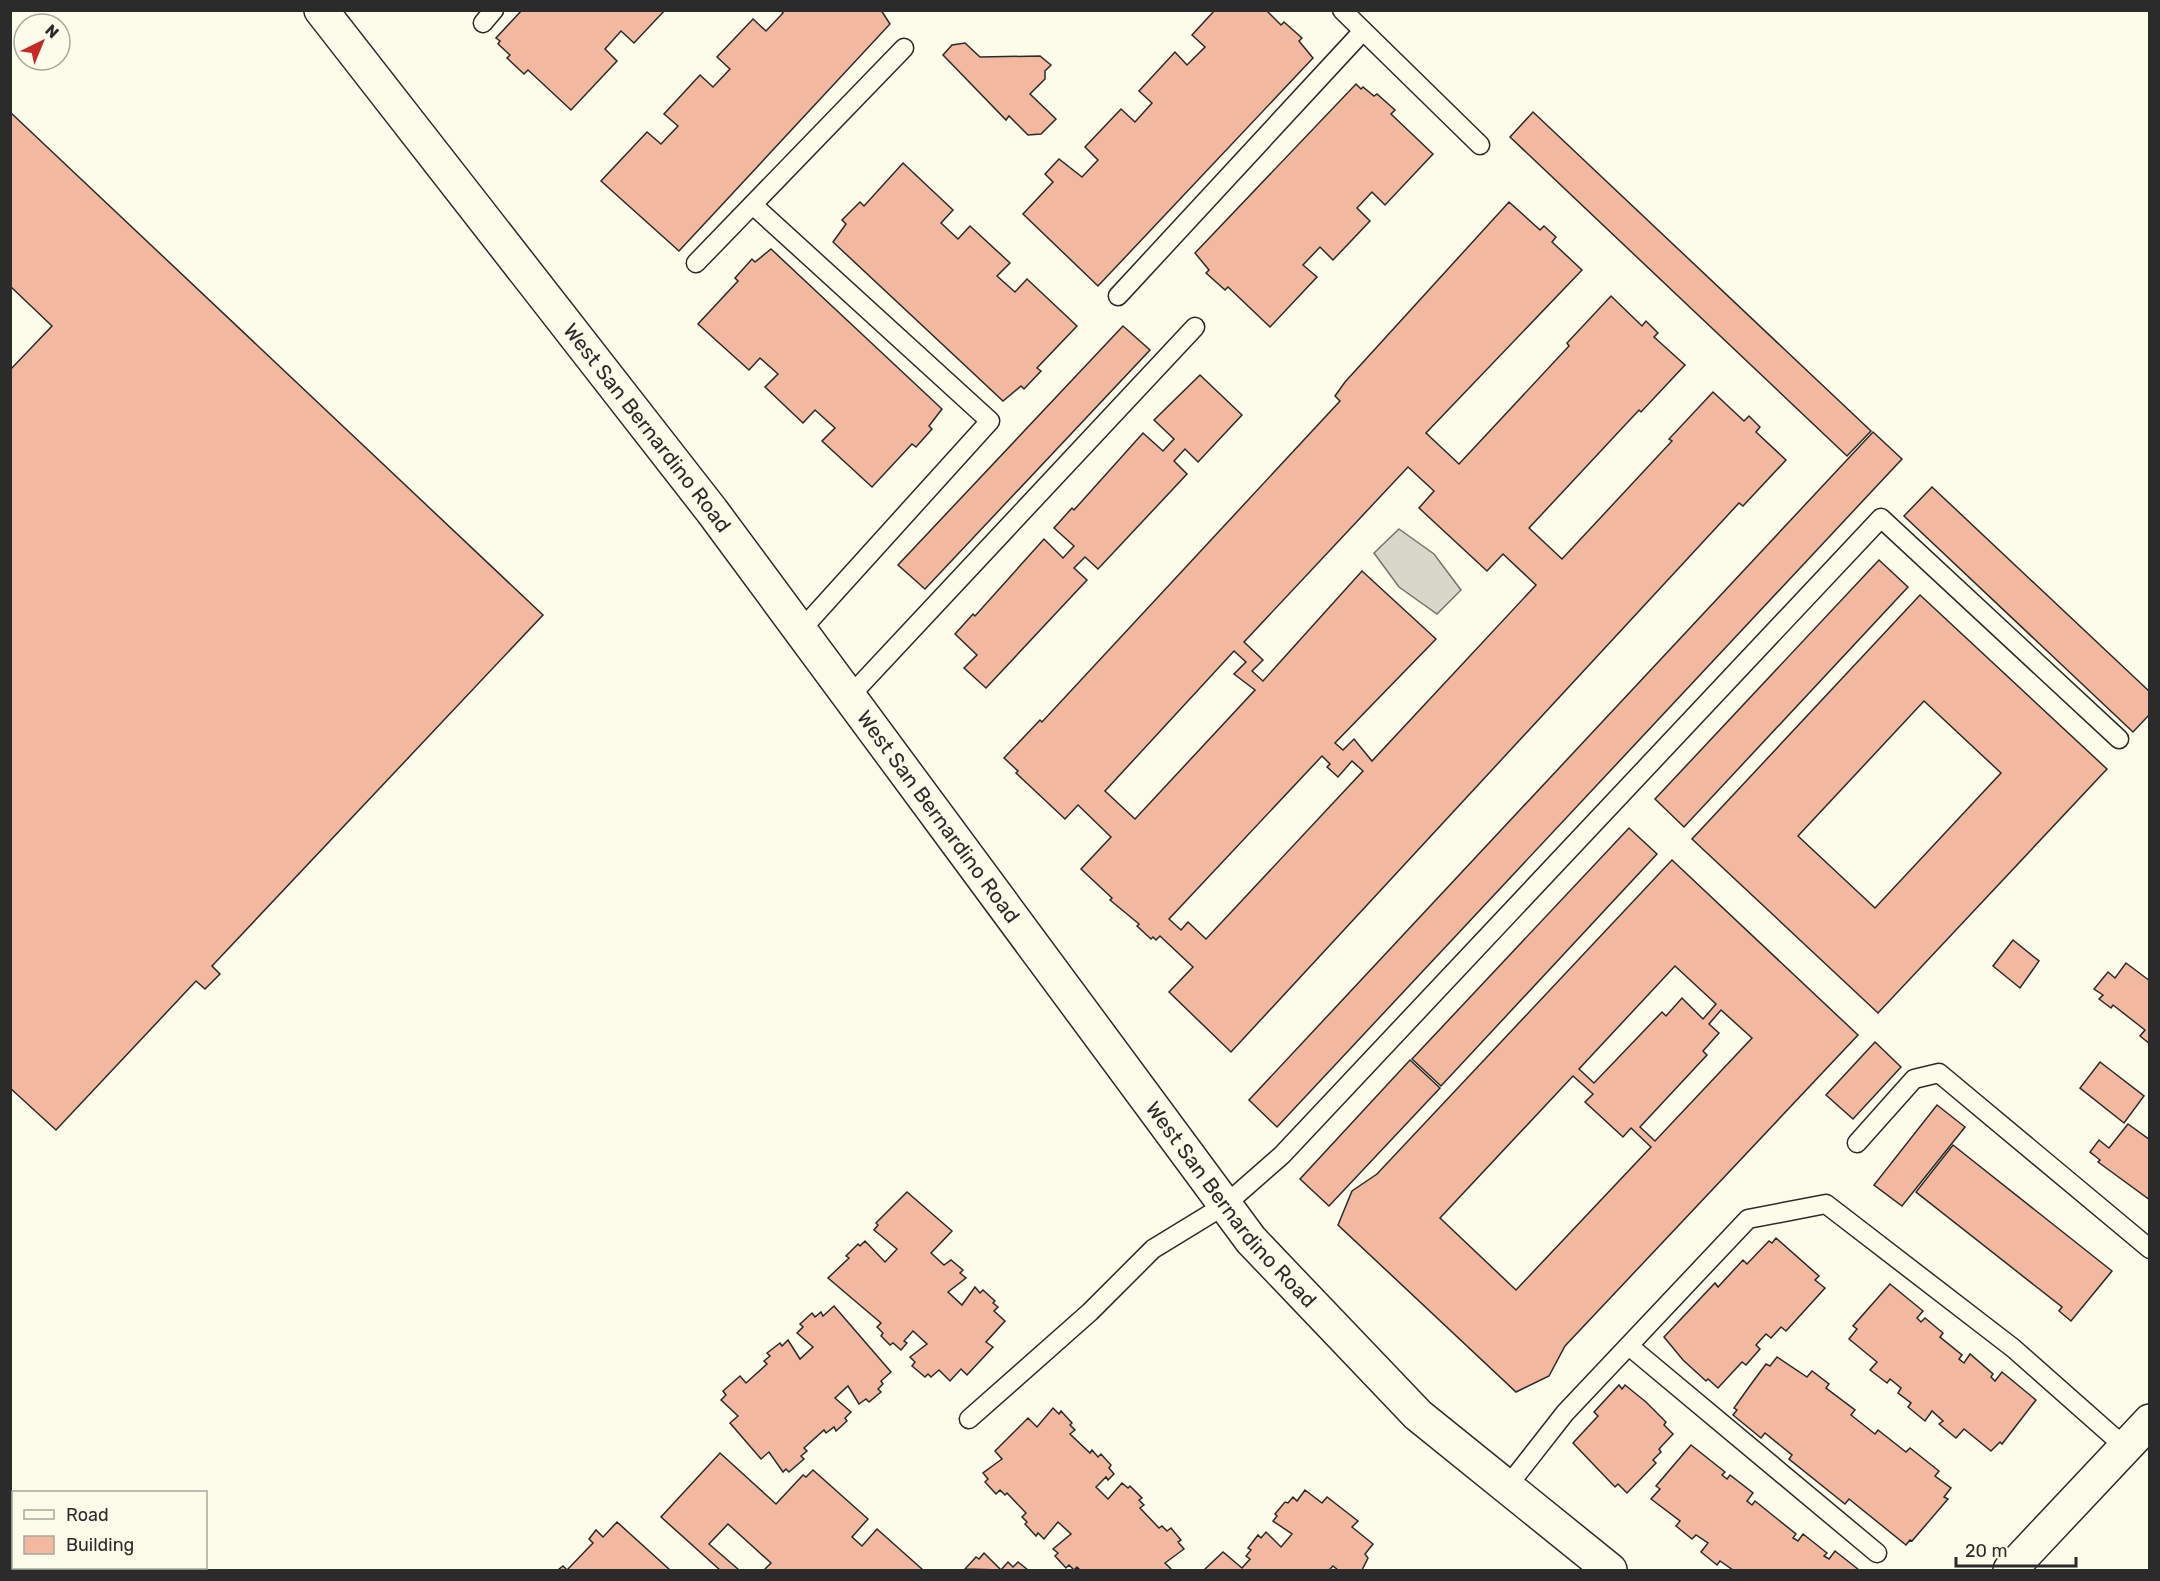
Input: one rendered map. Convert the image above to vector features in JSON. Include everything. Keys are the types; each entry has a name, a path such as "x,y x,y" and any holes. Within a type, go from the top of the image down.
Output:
{"street":[{"name":"West San Bernardino Road","path":"321,10 712,511 1251,1240 1418,1415 1610,1570"},
{"path":"2010,1570 2150,1421"}],"lane":[{"path":"1342,10 1480,145"},
{"path":"1118,296 1363,31"},
{"path":"696,263 904,48"},
{"path":"753,205 990,422 801,630"},
{"path":"849,697 1195,327"},
{"path":"969,1419 1090,1311 1153,1249 1225,1205 1282,1155 1881,518 2119,739"},
{"path":"1857,1143 1914,1079 1939,1073 2150,1250"},
{"path":"1507,1487 1565,1413 1748,1219 1826,1204 2013,1348 2125,1447"},
{"path":"1629,1346 1877,1553"}],"shaded area":[{"path":"1399,529 1434,554 1461,590 1437,614 1399,587 1374,553"}],"building":[{"path":"522,10 665,10 634,43 621,31 605,49 617,61 571,110 528,70 524,74 507,58 510,55 498,44 500,41 496,38"},
{"path":"781,10 881,10 890,24 679,251 601,181 647,132 661,144 678,126 664,114 700,75 713,87 730,69 717,57 753,19 766,31 783,13"},
{"path":"1215,10 1266,10 1281,25 1284,22 1302,38 1299,41 1313,58 1098,286 1023,214 1053,182 1045,174 1059,159 1082,177 1098,160 1085,147 1121,109 1135,122 1152,103 1139,91 1175,52 1187,65 1205,47 1192,35"},
{"path":"965,43 980,57 1040,56 1051,65 1045,71 1045,79 1030,94 1056,119 1041,134 1028,135 1009,116 1006,120 943,55 952,45"},
{"path":"1356,84 1374,96 1377,94 1395,110 1391,114 1433,154 1385,205 1372,192 1357,208 1370,221 1333,260 1320,247 1303,265 1317,277 1270,327 1228,287 1225,290 1206,273 1209,270 1195,253"},
{"path":"10,112 543,615 212,966 220,974 205,989 196,981 56,1130 10,1088 10,370 52,326 10,286"},
{"path":"1533,112 1871,431 1847,456 1510,137"},
{"path":"903,163 953,210 941,223 958,239 970,226 1010,263 997,276 1015,292 1027,279 1077,326 1037,368 1041,371 1024,389 1021,386 1003,401 833,242 846,224 842,220 860,202 864,206"},
{"path":"1509,202 1540,230 1544,226 1556,237 1552,242 1582,270 1426,433 1459,464 1569,346 1567,343 1611,296 1642,326 1646,321 1658,333 1654,337 1685,365 1641,412 1639,410 1529,528 1562,559 1672,441 1669,439 1713,392 1744,421 1749,416 1760,427 1756,432 1786,460 1743,506 1739,503 1231,1052 1169,992 1193,967 1160,936 1156,940 1153,937 1151,939 1137,926 1139,924 1110,900 1112,898 1081,869 1111,837 1078,805 1065,819 1016,773 1018,771 1004,758 1040,720 1042,722 1340,401 1335,396 1345,382","holes":["1408,467 1434,491 1419,508 1487,571 1503,554 1536,585 1372,761 1354,739 1343,750 1335,743 1436,639 1362,571 1263,681 1252,671 1263,660 1244,642","1234,651 1246,662 1234,674 1255,690 1135,819 1105,791","1322,756 1330,764 1327,767 1338,777 1352,761 1363,771 1206,939 1188,922 1181,930 1169,919"]},
{"path":"771,249 942,409 929,426 932,429 916,447 912,444 872,487 822,441 835,428 815,410 803,423 765,387 778,374 760,358 749,370 698,324 738,281 735,278 752,259 755,262"},
{"path":"1123,326 1150,350 925,589 898,565"},
{"path":"1200,375 1242,415 1198,462 1185,449 1174,461 1187,474 1098,569 1085,557 1074,568 1087,580 986,688 964,668 977,655 955,634 973,614 975,616 1044,539 1063,558 1074,546 1054,528 1072,508 1074,510 1143,433 1163,451 1174,439 1154,420"},
{"path":"1873,432 1902,459 1277,1127 1249,1100"},
{"path":"1932,487 2150,692 2150,714 2133,732 1904,516"},
{"path":"1879,560 1908,587 1684,827 1655,799"},
{"path":"1920,595 2107,769 1878,1013 1692,839","holes":["1924,701 2001,773 1875,908 1798,836"]},
{"path":"1629,828 1657,854 1441,1086 1412,1059"},
{"path":"1672,860 1858,1035 1565,1346 1549,1376 1516,1392 1338,1225 1352,1191 1377,1174","holes":["1675,966 1716,1004 1703,1019 1682,998 1666,1016 1662,1012 1594,1083 1579,1069","1721,1010 1752,1038 1655,1141 1640,1127 1707,1055 1703,1051 1719,1033 1709,1024","1573,1076 1593,1094 1585,1102 1623,1137 1631,1128 1651,1147 1516,1290 1440,1218"]},
{"path":"2013,940 2039,961 2020,988 1993,966"},
{"path":"2126,963 2150,981 2150,1044 2140,1036 2145,1030 2113,1005 2111,1008 2099,999 2103,995 2094,989 2108,972 2115,978"},
{"path":"1875,1042 1901,1067 1853,1119 1826,1095"},
{"path":"1410,1060 1440,1088 1329,1206 1300,1179"},
{"path":"2100,1062 2144,1096 2124,1123 2080,1088"},
{"path":"1937,1105 1965,1127 1902,1206 1874,1185"},
{"path":"2128,1124 2150,1140 2150,1200 2098,1162 2100,1160 2090,1152 2099,1140 2109,1148"},
{"path":"1953,1145 2112,1271 2071,1321 2059,1311 2062,1307 1916,1192"},
{"path":"907,1192 952,1231 931,1253 944,1265 951,1260 963,1270 960,1273 966,1278 948,1292 962,1305 975,1287 980,1293 983,1290 995,1301 993,1303 998,1307 994,1311 1005,1321 986,1342 993,1347 967,1375 961,1369 950,1381 939,1370 931,1377 928,1374 925,1377 912,1366 915,1362 910,1357 927,1344 913,1331 904,1341 907,1343 901,1350 893,1343 890,1345 881,1336 883,1333 877,1327 881,1323 828,1278 849,1258 846,1256 858,1244 860,1246 865,1241 885,1262 897,1249 874,1230 878,1225 876,1223"},
{"path":"1776,1238 1819,1276 1815,1280 1825,1288 1786,1331 1781,1327 1771,1338 1766,1334 1756,1345 1760,1349 1746,1365 1742,1362 1718,1388 1708,1379 1706,1381 1683,1360 1664,1337 1715,1283 1718,1287 1743,1260 1747,1264 1769,1241 1772,1243"},
{"path":"1890,1284 1923,1311 1917,1318 1921,1322 1925,1318 1943,1333 1940,1337 1962,1355 1959,1359 1964,1363 1970,1354 1993,1374 1991,1377 1995,1381 2002,1372 2036,1400 2002,1444 2000,1442 1991,1451 1964,1429 1956,1438 1939,1424 1943,1421 1932,1411 1925,1421 1908,1407 1911,1403 1898,1393 1901,1388 1890,1379 1887,1383 1870,1370 1877,1362 1849,1339 1857,1329 1853,1326"},
{"path":"834,1306 891,1372 881,1381 883,1384 878,1389 881,1392 869,1402 866,1399 859,1404 848,1386 835,1398 851,1412 845,1418 847,1421 836,1431 834,1427 826,1433 824,1430 804,1448 807,1451 801,1456 804,1459 789,1472 786,1469 783,1472 769,1452 761,1459 730,1423 738,1416 721,1400 726,1395 723,1391 740,1376 746,1383 767,1364 764,1361 770,1356 767,1353 780,1343 782,1346 788,1340 800,1359 813,1347 797,1333 803,1327 800,1324 812,1313 815,1317 821,1312 823,1316"},
{"path":"1777,1357 1807,1377 1812,1371 1829,1384 1826,1388 1855,1410 1851,1415 1875,1434 1878,1430 1906,1452 1910,1448 1939,1471 1935,1476 1951,1488 1944,1497 1948,1499 1912,1541 1910,1540 1906,1545 1849,1499 1845,1504 1789,1459 1792,1455 1765,1433 1761,1438 1733,1415 1737,1410 1734,1408 1766,1364 1770,1366"},
{"path":"1619,1385 1622,1389 1625,1385 1646,1402 1666,1422 1664,1425 1673,1434 1659,1449 1661,1452 1653,1460 1656,1463 1627,1493 1618,1484 1615,1487 1573,1443 1598,1416 1594,1412"},
{"path":"1053,1408 1059,1414 1061,1411 1072,1423 1070,1425 1075,1430 1070,1434 1090,1453 1092,1450 1098,1457 1101,1454 1111,1465 1109,1468 1114,1474 1108,1480 1106,1477 1096,1487 1108,1499 1122,1483 1128,1488 1130,1486 1142,1498 1139,1500 1144,1505 1140,1508 1159,1528 1162,1526 1167,1531 1171,1528 1181,1540 1178,1542 1184,1549 1165,1563 1172,1570 1080,1570 1077,1567 1074,1570 1069,1565 1066,1568 1055,1556 1058,1553 1053,1549 1071,1534 1058,1522 1044,1539 1038,1533 1036,1536 1025,1524 1027,1522 1022,1517 1026,1513 1007,1493 1005,1495 1000,1490 996,1494 985,1482 988,1479 983,1473 1002,1459 995,1451 1028,1418 1037,1427"},
{"path":"1691,1445 1725,1472 1722,1475 1727,1479 1730,1475 1753,1493 1747,1501 1752,1505 1755,1501 1796,1534 1793,1538 1798,1541 1803,1534 1827,1553 1824,1556 1829,1559 1835,1551 1859,1570 1733,1570 1720,1561 1717,1565 1701,1552 1708,1543 1696,1535 1692,1539 1676,1526 1680,1521 1651,1499 1660,1489 1656,1486"},
{"path":"720,1453 776,1504 803,1475 806,1477 813,1470 868,1519 852,1537 862,1546 877,1529 923,1570 764,1570 771,1563 728,1524 709,1544 739,1570 720,1570 661,1517"},
{"path":"1305,1490 1322,1503 1327,1497 1358,1521 1352,1527 1373,1544 1365,1554 1368,1558 1362,1570 1338,1570 1333,1566 1329,1570 1204,1570 1223,1552 1242,1568 1250,1559 1246,1556 1251,1550 1248,1548 1258,1535 1261,1538 1266,1532 1281,1547 1292,1534 1273,1521 1277,1516 1275,1514 1285,1502 1288,1503 1293,1497 1297,1501"},
{"path":"617,1522 670,1570 567,1570 593,1543 589,1539 596,1530 603,1537"},
{"path":"984,1553 1001,1570 965,1569 976,1557 979,1559"},
{"path":"1008,1562 1013,1567 1018,1562 1028,1570 1001,1570"}]}
